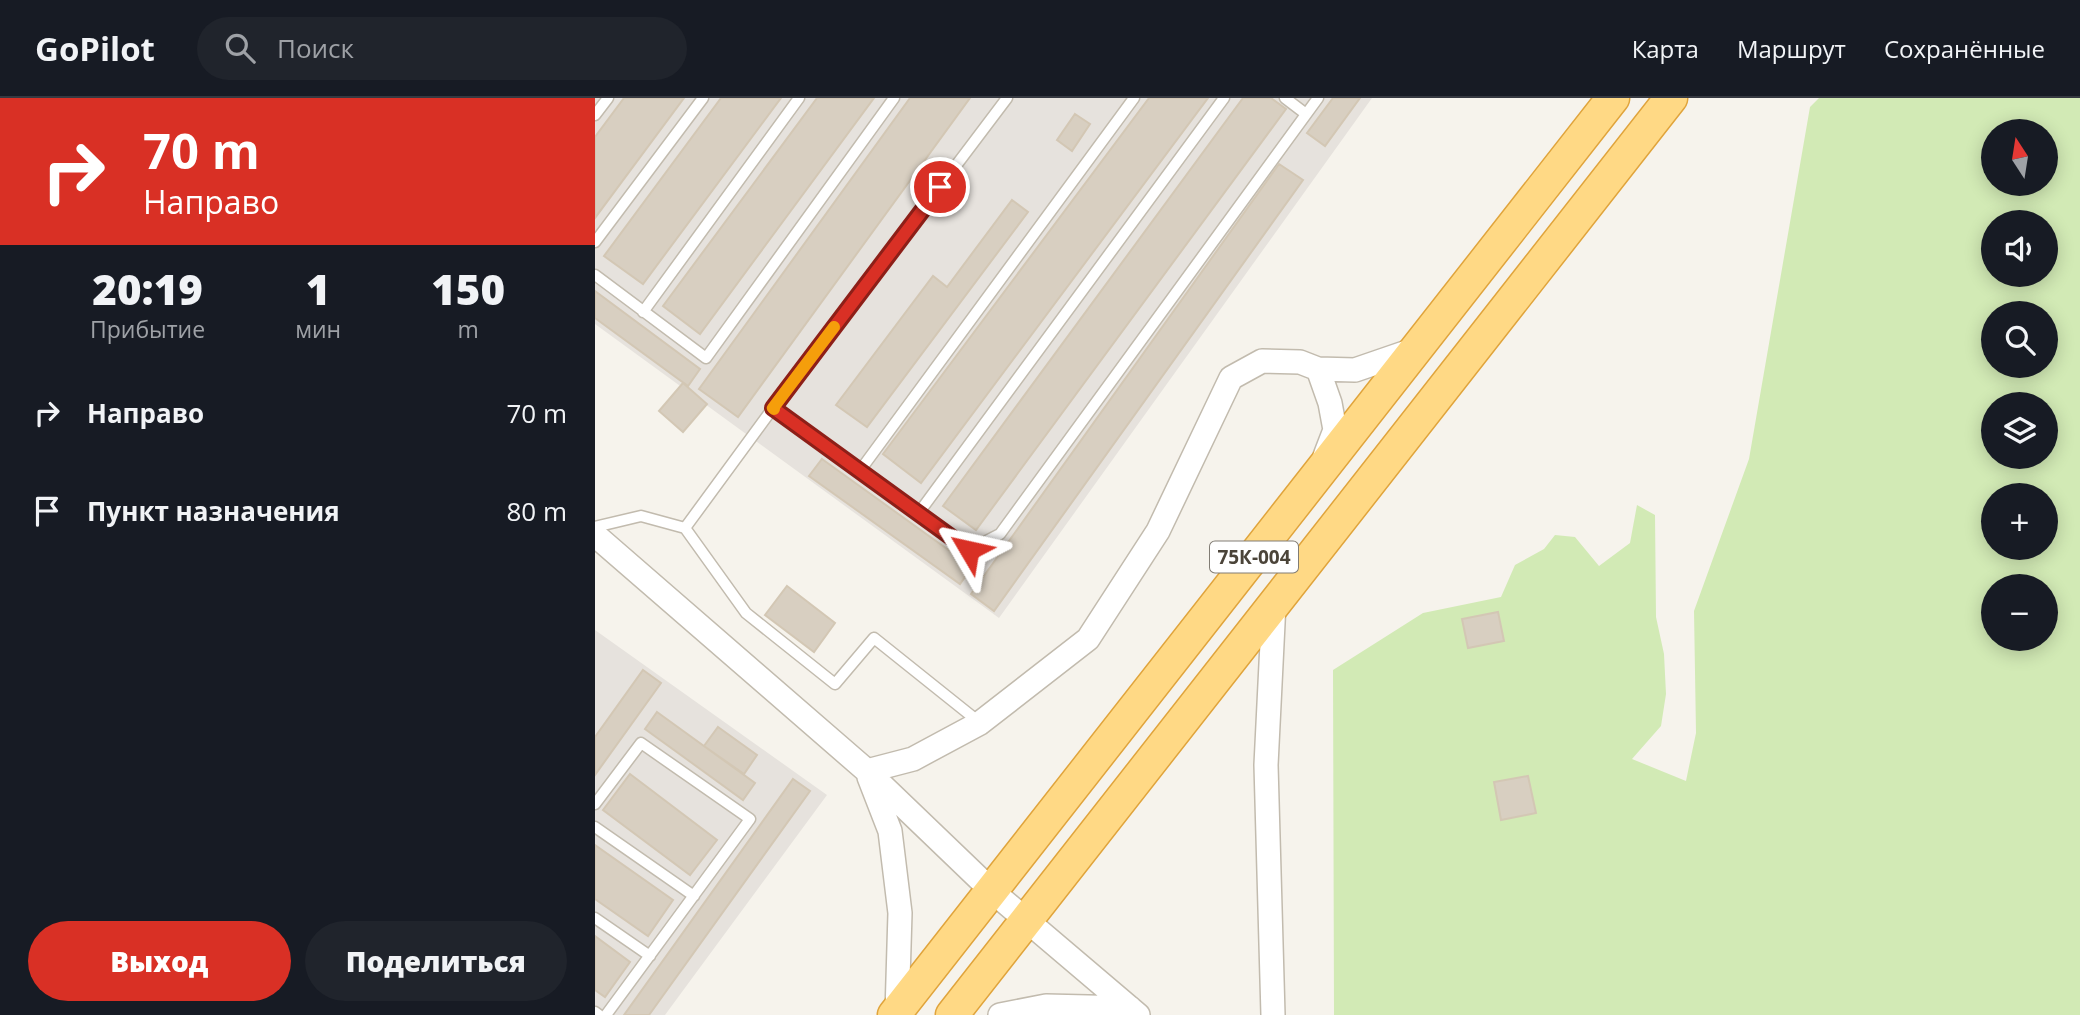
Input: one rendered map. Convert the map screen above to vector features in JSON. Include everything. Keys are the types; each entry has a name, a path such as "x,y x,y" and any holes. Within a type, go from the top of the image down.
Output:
{"highway":[{"name":"75К-004","path":"895,1013 1613,98"},
{"name":"75К-004","path":"951,1015 1671,98"}],"street":[{"path":"867,771 913,759 979,723 1088,639 1158,531 1231,378 1262,361 1300,362 1318,369 1355,370 1419,348"},
{"path":"1318,369 1330,403 1335,429 1318,476"},
{"path":"595,536 867,771 992,891 1134,1012"},
{"path":"1273,1015 1266,765 1275,603"},
{"path":"867,771 890,831 900,913 895,1013"},
{"path":"1000,1015 1046,1006 1134,1012"}],"lane":[{"path":"595,115 608,98"},
{"path":"595,242 703,98"},
{"path":"643,312 799,98"},
{"path":"595,275 706,358 894,98"},
{"path":"685,528 1007,98"},
{"path":"859,472 1134,98"},
{"path":"918,514 1224,98"},
{"path":"1285,98 1306,114"},
{"path":"773,408 969,550 1000,534 1318,98"},
{"path":"595,527 641,516 685,528 746,613 835,684 874,638 979,723"},
{"path":"595,804 641,743 750,820 606,1015"},
{"path":"595,827 694,896"},
{"path":"595,918 650,956"}],"shaded area":[{"path":"595,98 1372,98 999,618 595,324"},
{"path":"595,630 827,795 665,1015 595,1015"}],"green space":[{"path":"1819,98 2080,98 2080,1015 1334,1015 1333,670 1423,613 1501,597 1515,565 1544,549 1555,535 1575,537 1599,566 1630,543 1637,505 1655,515 1656,617 1664,654 1666,694 1661,726 1632,759 1686,781 1696,733 1694,611 1749,459 1810,107"}],"building":[{"path":"624,98 684,98 595,218 595,137"},
{"path":"721,98 781,98 643,284 604,256"},
{"path":"817,98 874,98 700,334 663,306"},
{"path":"910,98 970,98 738,417 699,389"},
{"path":"1149,98 1208,98 921,483 883,454"},
{"path":"1243,98 1271,98 1286,109 976,530 943,506"},
{"path":"1333,98 1360,98 1325,146 1307,133"},
{"path":"1075,114 1090,124 1072,151 1057,140"},
{"path":"1279,164 1303,180 994,611 971,594"},
{"path":"1012,200 1028,212 867,427 836,405 933,276 947,287"},
{"path":"595,291 700,369 688,386 595,318"},
{"path":"683,383 707,404 683,432 659,411"},
{"path":"822,459 972,567 960,584 809,476"},
{"path":"787,586 835,623 814,652 765,615"},
{"path":"1498,612 1504,641 1468,648 1462,619"},
{"path":"643,670 661,683 595,775 595,737"},
{"path":"657,712 755,783 743,800 645,729"},
{"path":"718,727 757,755 744,774 704,746"},
{"path":"630,774 717,840 690,875 603,810"},
{"path":"1528,776 1536,813 1501,820 1494,782"},
{"path":"793,779 810,791 649,1015 624,1015"},
{"path":"595,845 673,900 648,936 595,899"},
{"path":"595,936 630,962 605,997 595,990"}],"slow traffic":[{"path":"774,409 834,327"}],"route":[{"path":"940,187 773,408 969,550"}]}
